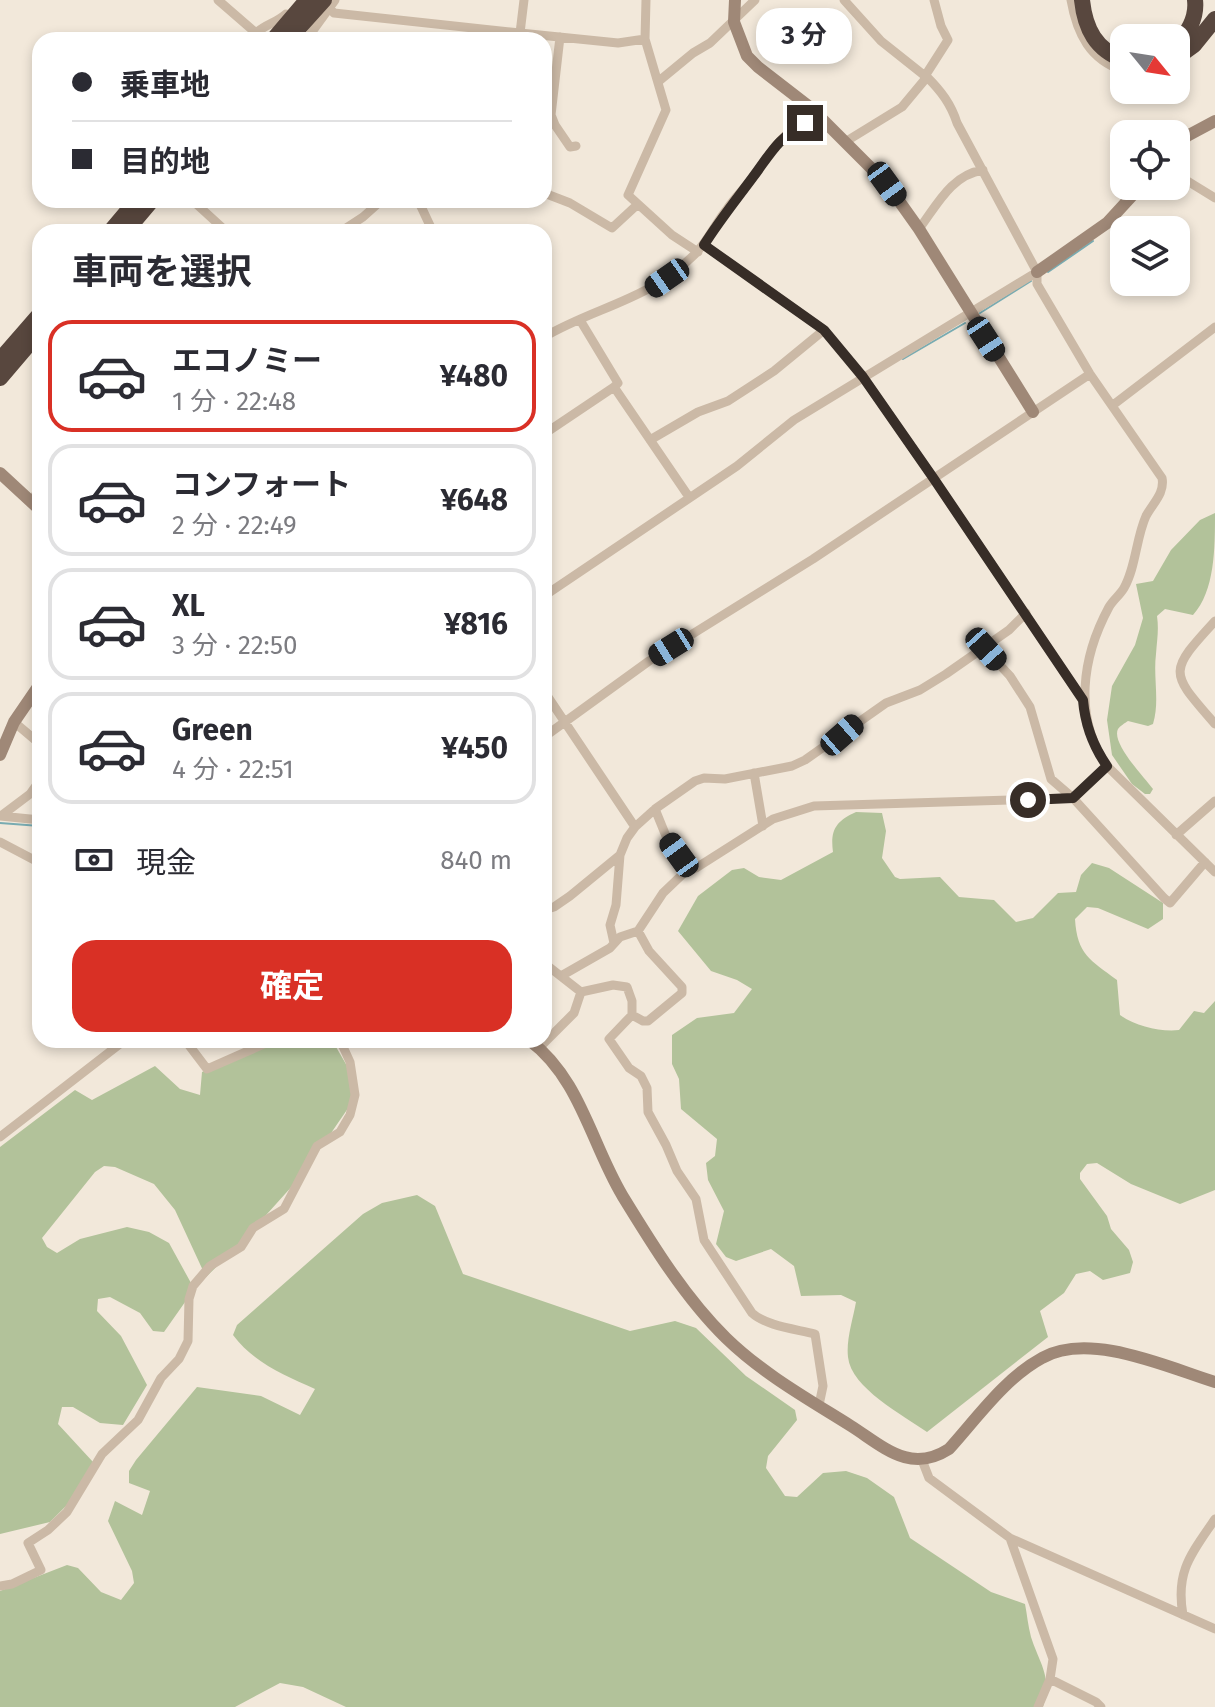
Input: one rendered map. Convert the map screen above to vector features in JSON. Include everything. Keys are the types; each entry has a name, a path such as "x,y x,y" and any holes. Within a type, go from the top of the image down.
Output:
{"highway":[{"path":"1082,0 1084,18 1096,41 1110,54"},
{"path":"1089,0 1098,26 1110,42"},
{"path":"1190,27 1196,9 1195,0"},
{"path":"284,32 323,2"},
{"path":"295,32 323,2"},
{"path":"1190,48 1215,19"},
{"path":"117,224 130,208"},
{"path":"132,224 145,208"},
{"path":"0,360 32,323"},
{"path":"0,378 32,340"}],"street":[{"path":"218,0 254,32"},
{"path":"262,32 267,23 281,19 297,0"},
{"path":"520,32 524,0"},
{"path":"646,0 645,39 666,110 628,195 672,235 701,248 824,330 863,377 1083,700"},
{"path":"735,0 734,22 747,56 823,119 887,184 919,229 1033,412"},
{"path":"659,81 710,43 755,0"},
{"path":"844,0 881,41 941,92 1037,272 1037,284 1090,374 1162,478 1164,486 1146,517 1125,587 1111,602 1102,620 1083,700 1085,718 1099,755 1107,766 1215,872"},
{"path":"845,142 902,107 926,77 948,40 934,0"},
{"path":"1071,0 1076,24 1088,48 1110,66"},
{"path":"310,32 323,2 334,13 511,32"},
{"path":"1190,54 1215,28"},
{"path":"552,36 618,43 645,39"},
{"path":"552,106 560,37"},
{"path":"552,118 570,147 576,146"},
{"path":"552,333 653,287 680,268 701,248 776,143 805,123 823,119"},
{"path":"1190,134 1215,121"},
{"path":"919,229 950,186 973,172 983,170"},
{"path":"1190,183 1215,198"},
{"path":"552,196 612,228 638,204"},
{"path":"552,591 737,466 794,420 1037,272 1107,223 1128,200"},
{"path":"201,208 218,224"},
{"path":"352,224 373,208"},
{"path":"552,429 618,383 580,320"},
{"path":"1113,405 1215,327"},
{"path":"650,440 698,412 728,401 774,371 824,330"},
{"path":"552,731 649,661 813,559 1090,374"},
{"path":"614,387 689,497"},
{"path":"0,473 32,503"},
{"path":"614,943 610,925 620,855 635,827 655,809 704,778 725,779 792,766 805,760 886,703 920,690 984,648 1026,613"},
{"path":"1215,621 1185,654 1180,674 1187,692 1215,724"},
{"path":"984,648 1010,676 1030,707 1051,779 1073,798 1170,903 1205,862"},
{"path":"0,755 14,722 32,696"},
{"path":"552,703 635,827"},
{"path":"14,722 32,737"},
{"path":"561,976 633,932 663,893 686,871 696,868 773,819 814,806 1073,798 1107,766"},
{"path":"754,773 763,826"},
{"path":"1,816 32,791"},
{"path":"1176,835 1215,801"},
{"path":"655,809 668,841 686,871"},
{"path":"1,816 32,819"},
{"path":"0,842 32,859"},
{"path":"552,908 620,855"},
{"path":"614,911 682,987 682,993 648,1021 632,1015"},
{"path":"552,969 581,992"},
{"path":"581,992 613,985 627,987 632,1001 632,1015 609,1039 611,1045 629,1068 641,1076 647,1088 648,1112 677,1171 696,1199 704,1240 752,1313 772,1323 815,1334 823,1386 819,1405"},
{"path":"552,1030 574,1013 581,992"},
{"path":"0,1137 115,1048"},
{"path":"191,1048 207,1069 255,1048"},
{"path":"0,1586 12,1584 41,1570 28,1543 67,1512 102,1454 138,1420 161,1378 179,1359 188,1341 188,1306 193,1286 210,1266 241,1247 253,1228 284,1209 317,1146 340,1132 350,1115 355,1095 354,1079 343,1048"},
{"path":"537,1048 574,1092 622,1195 705,1315 726,1338 769,1374 897,1455 922,1460 949,1449 1018,1374 1042,1357 1063,1349 1112,1351 1215,1382"},
{"path":"922,1460 929,1478 1010,1538 1215,1629"},
{"path":"1183,1615 1180,1592 1182,1574 1215,1519"},
{"path":"1010,1538 1052,1654 1050,1679 1038,1707"},
{"path":"1050,1679 1101,1707"}],"green space":[{"path":"1215,513 1210,581 1200,605 1193,615 1165,609 1157,616 1153,724 1148,726 1128,721 1118,729 1119,743 1153,789 1150,794 1145,794 1132,784 1112,755 1107,720 1112,686 1135,645 1143,618 1136,584 1153,581 1171,550 1200,520"},
{"path":"856,812 882,813 886,831 882,858 895,877 940,877 959,897 994,900 1016,922 1033,918 1058,893 1076,892 1081,875 1092,863 1109,868 1163,903 1163,919 1148,929 1098,908 1087,907 1075,919 1082,948 1099,967 1117,980 1120,1015 1148,1027 1179,1030 1194,1011 1204,1013 1215,1001 1215,1190 1180,1204 1131,1184 1097,1163 1087,1164 1080,1173 1080,1179 1107,1216 1111,1229 1129,1250 1133,1262 1130,1273 1103,1280 1090,1271 1076,1274 1064,1293 1040,1311 1048,1337 927,1432 868,1390 851,1368 848,1344 856,1302 841,1295 801,1296 794,1266 771,1249 736,1261 726,1257 716,1244 724,1211 708,1180 706,1163 715,1156 717,1139 681,1109 679,1079 672,1064 672,1035 697,1018 734,1013 752,989 711,971 678,931 698,896 732,870 744,868 759,877 781,880 833,852 836,827"},
{"path":"254,1048 337,1048 354,1078 353,1101 303,1174 206,1277 175,1210 154,1184 115,1167 104,1166 95,1172 42,1238 47,1247 57,1253 80,1239 127,1227 149,1232 169,1243 191,1283 190,1295 164,1332 153,1331 140,1313 110,1297 98,1299 97,1311 121,1336 147,1385 123,1425 100,1423 73,1407 62,1407 58,1424 93,1462 82,1490 50,1522 0,1534 0,1147 75,1090 92,1100 155,1066 180,1089 200,1095 202,1072"},
{"path":"417,1195 435,1206 463,1274 630,1331 675,1321 696,1328 746,1376 795,1410 797,1420 768,1456 766,1468 785,1496 797,1497 823,1473 846,1471 867,1478 894,1497 910,1538 991,1592 1025,1604 1031,1637 1046,1678 1043,1707 346,1707 303,1687 280,1683 235,1707 0,1707 0,1591 67,1565 78,1568 101,1592 121,1600 134,1583 132,1571 108,1521 115,1501 142,1515 150,1491 129,1483 129,1471 136,1460 197,1387 261,1396 300,1415 315,1389 270,1367 250,1353 233,1335 237,1325 363,1214 382,1203"}],"waterway":[{"path":"1048,272 1093,241"},
{"path":"980,313 1031,281"},
{"path":"903,359 965,323"},
{"path":"0,823 32,825"}],"route":[{"path":"805,123 776,143 724,212 704,245 824,330 863,377 1083,700 1085,718 1099,755 1107,766 1073,798 1028,800"}]}
